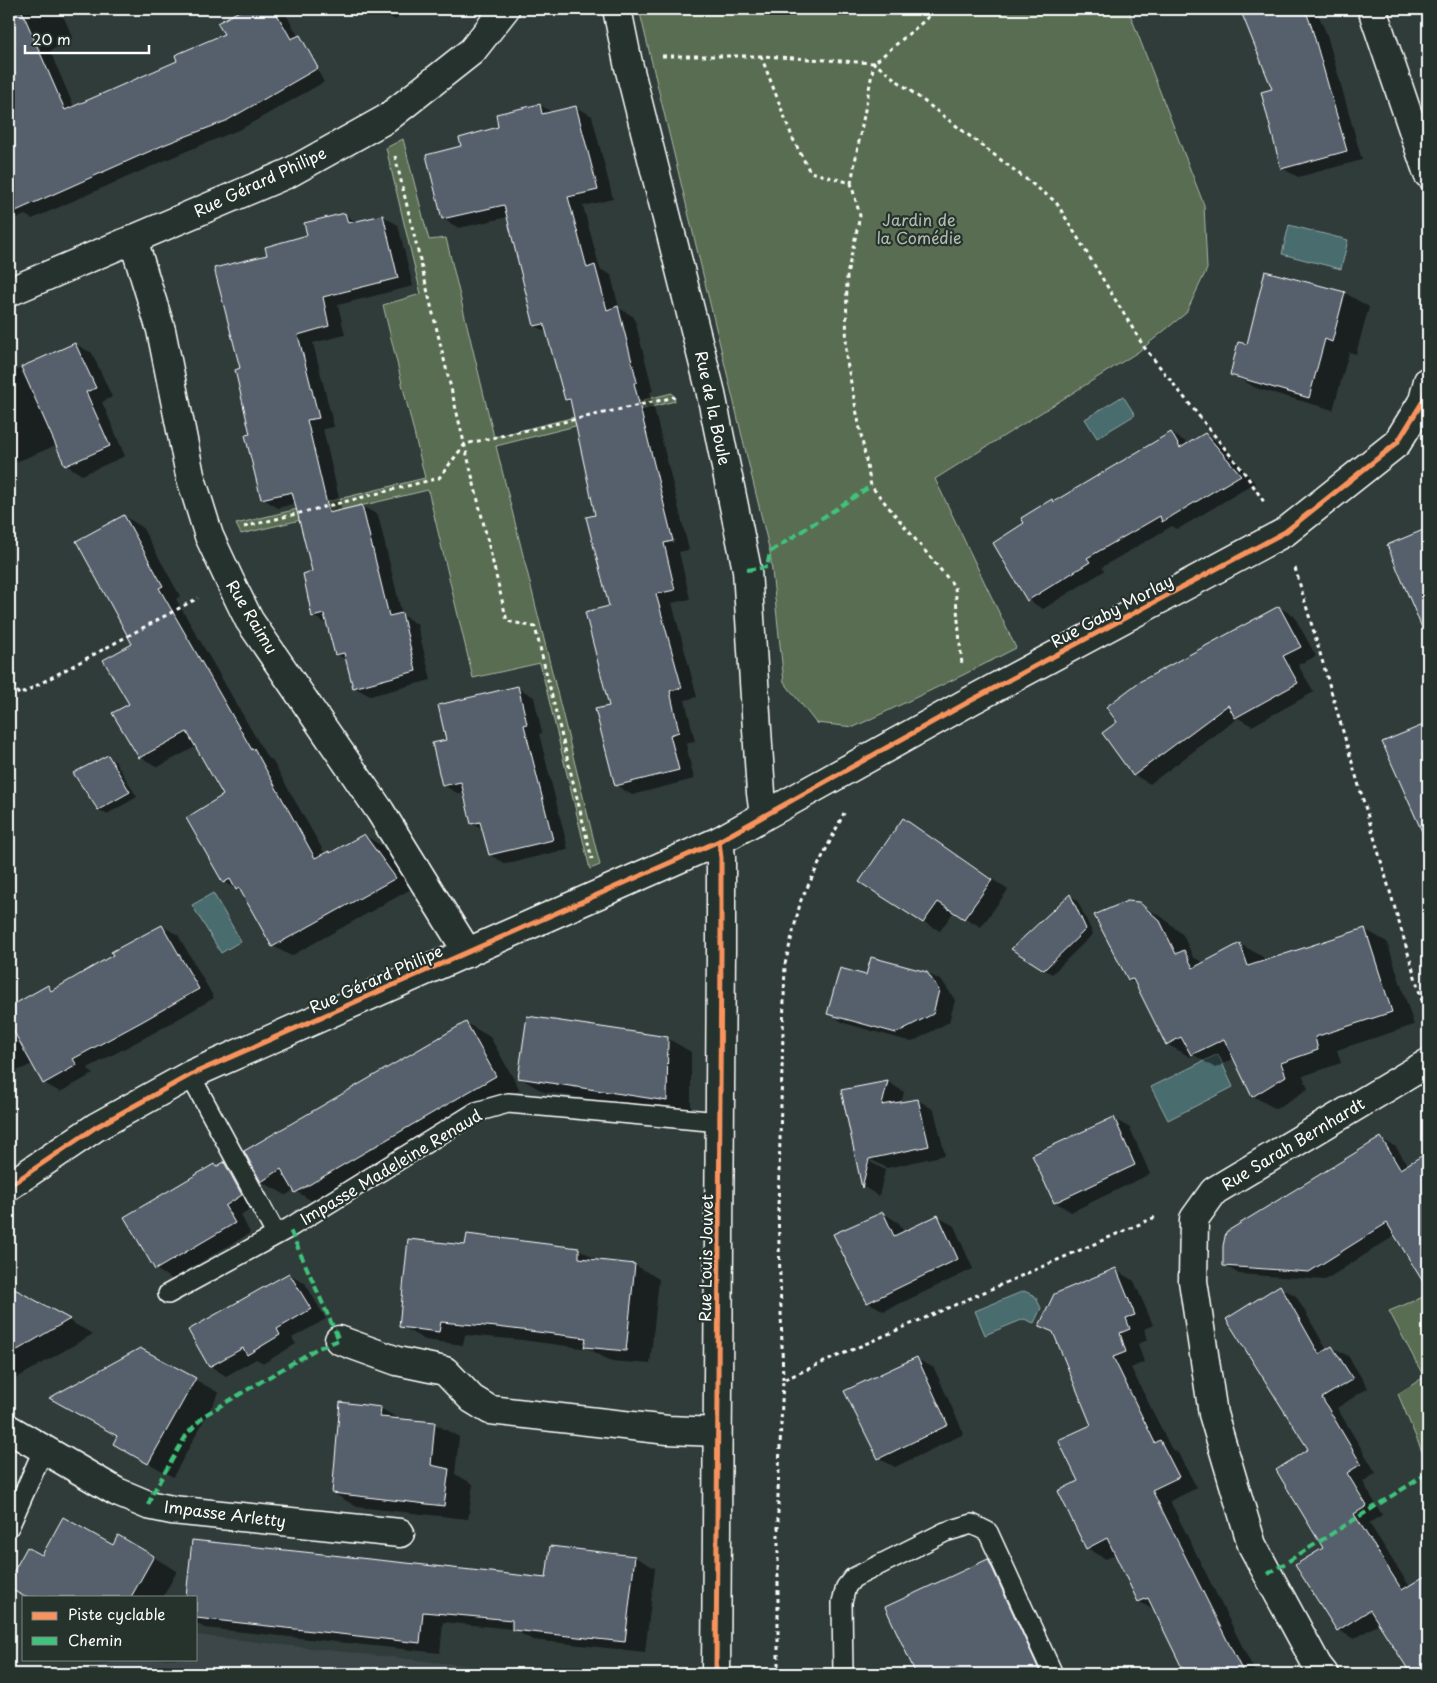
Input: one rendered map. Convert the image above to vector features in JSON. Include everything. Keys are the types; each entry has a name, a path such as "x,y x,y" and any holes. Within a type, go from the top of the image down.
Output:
{"street":[{"name":"Rue Gérard Philipe","path":"9,292 289,172 386,119 472,51 505,9"},
{"name":"Rue de la Boule","path":"617,9 628,63 710,390 747,570 764,815"},
{"path":"1372,9 1428,174"},
{"name":"Rue Raimu","path":"133,239 162,330 190,475 209,536 230,581 250,620 380,811 468,952"},
{"name":"Rue Gaby Morlay","path":"764,815 972,700 1285,532 1397,443 1423,401 1428,381"},
{"name":"Rue Gérard Philipe","path":"9,1186 96,1127 190,1075 719,841 764,815"},
{"name":"Rue Louis Jouvet","path":"716,1674 721,858 719,841"},
{"name":"Rue Sarah Bernhardt","path":"1324,1674 1317,1665 1252,1545 1213,1414 1193,1281 1194,1219 1214,1191 1428,1063"},
{"path":"339,1340 397,1361 445,1371 472,1399 490,1410 668,1430 716,1432"},
{"name":"Impasse Arletty","path":"9,1429 117,1492 148,1505 172,1510 400,1533"}],"lane":[{"path":"190,1075 276,1234"},
{"name":"Impasse Madeleine Renaud","path":"168,1294 289,1228 476,1112 508,1103 720,1122"},
{"path":"9,1527 44,1448"},
{"path":"843,1674 842,1602 846,1587 853,1578 945,1532 972,1524 988,1532 1053,1674"}],"path":[{"path":"935,9 924,22 874,63 851,184 860,216 846,275 846,357 871,486 954,587 964,676 972,700"},
{"path":"628,63 650,56 761,56 874,63 1056,202 1144,347 1246,475 1285,532 1428,1021"},
{"path":"761,56 793,139 810,172 851,184"},
{"path":"386,119 466,444 507,622 535,627 601,893"},
{"path":"209,536 439,478 466,444 710,390"},
{"path":"9,676 19,695 230,581"},
{"path":"778,1674 778,1491 783,1380 778,1209 785,964 801,900 846,808"},
{"path":"783,1380 1160,1215"}],"shaded area":[{"path":"198,1635 541,1674 78,1674 115,1660 198,1660"}],"green space":[{"name":"Jardin de la Comédie","path":"639,9 1128,9 1204,205 1207,269 1186,313 1138,352 935,479 1016,648 854,727 816,723 784,682 770,552"},
{"path":"403,139 429,240 446,238 494,437 672,393 675,401 496,446 600,865 590,869 540,663 473,678 428,490 241,534 236,524 425,478 383,305 421,294 386,148"},
{"path":"1428,1295 1428,1466 1398,1394 1424,1377 1389,1311"}],"water":[{"path":"1289,225 1348,240 1341,269 1282,254"},
{"path":"1123,396 1135,415 1097,438 1085,419"},
{"path":"213,893 241,941 221,953 192,905"},
{"path":"1218,1054 1233,1087 1168,1120 1151,1087"},
{"path":"1024,1291 1035,1296 1041,1308 1034,1323 1024,1319 985,1335 975,1311"}],"building":[{"path":"9,9 21,9 65,110 177,61 175,55 224,34 217,23 243,9 274,9 291,39 300,35 318,68 226,121 166,144 9,214"},
{"path":"1240,9 1305,9 1347,151 1281,169 1261,92 1272,89"},
{"path":"540,104 542,114 576,106 598,190 568,197 587,268 595,265 607,310 618,306 637,382 634,383 673,541 664,543 675,590 656,594 682,688 670,691 679,732 670,735 679,770 615,786 595,709 609,706 585,612 609,606 586,517 595,515 570,399 565,400 544,324 534,326 504,205 442,219 426,155 461,146 459,138 498,127 496,114"},
{"path":"345,213 348,223 383,215 398,278 323,297 329,326 298,335 319,418 307,420 329,513 362,505 389,616 402,613 416,671 353,688 344,653 335,655 324,614 312,617 303,574 312,571 292,492 261,499 245,435 250,434 235,370 240,368 214,268 267,255 265,247 307,235 304,223"},
{"path":"1265,271 1345,292 1332,342 1325,339 1309,398 1230,375 1238,342 1247,344"},
{"path":"75,343 96,388 86,392 110,446 65,466 21,367"},
{"path":"1171,432 1180,448 1205,433 1241,475 1162,522 1160,516 1087,558 1090,562 1027,601 993,543 1024,523 1021,518 1052,499 1053,502"},
{"path":"124,515 163,586 159,588 252,750 254,748 315,858 329,851 330,853 364,834 396,878 272,947 239,888 236,890 230,879 223,883 186,818 223,795 187,732 139,758 112,713 129,704 103,660 132,644 76,541"},
{"path":"1428,528 1428,642 1387,545"},
{"path":"1279,606 1301,647 1283,656 1298,683 1235,718 1228,705 1133,776 1102,733 1117,722 1106,707 1139,682"},
{"path":"518,686 527,724 524,725 553,840 489,855 480,822 471,824 461,782 442,786 432,743 446,740 438,705"},
{"path":"1428,723 1428,845 1382,742"},
{"path":"108,755 130,792 98,810 73,773"},
{"path":"903,818 992,880 964,919 938,902 923,923 859,882"},
{"path":"1070,894 1086,929 1044,970 1011,949"},
{"path":"1127,901 1139,902 1160,921 1176,954 1184,950 1193,968 1240,943 1248,966 1365,928 1392,1012 1315,1037 1318,1050 1281,1063 1286,1076 1252,1097 1224,1039 1191,1055 1181,1037 1166,1045 1133,979 1128,980 1094,915"},
{"path":"162,925 199,989 73,1059 77,1065 43,1084 9,1023 9,1007 48,985 51,991 113,955 111,952"},
{"path":"871,957 927,972 939,990 933,1014 896,1033 827,1014 840,968 866,975"},
{"path":"527,1016 668,1037 667,1101 518,1078"},
{"path":"466,1022 496,1076 295,1193 281,1169 261,1182 244,1151"},
{"path":"888,1081 882,1105 918,1099 929,1146 869,1159 862,1188 841,1090"},
{"path":"1114,1117 1135,1165 1054,1203 1032,1155"},
{"path":"1381,1137 1400,1169 1428,1152 1428,1290 1387,1223 1309,1272 1223,1266 1223,1246 1226,1232"},
{"path":"224,1162 242,1195 225,1206 235,1223 155,1270 124,1217 214,1164 216,1167"},
{"path":"883,1212 894,1236 938,1215 958,1259 867,1303 833,1234"},
{"path":"467,1234 579,1248 579,1258 635,1264 626,1351 584,1347 586,1338 497,1327 441,1322 439,1332 399,1327 408,1239 465,1245"},
{"path":"1116,1268 1135,1315 1126,1318 1130,1329 1120,1333 1126,1352 1113,1357 1155,1443 1160,1440 1179,1477 1152,1490 1244,1674 1185,1674 1148,1598 1138,1602 1107,1538 1086,1549 1058,1491 1078,1481 1058,1440 1091,1425 1053,1332 1039,1326 1054,1294"},
{"path":"289,1273 311,1309 277,1329 280,1335 247,1355 243,1348 209,1367 188,1330"},
{"path":"1280,1285 1319,1354 1332,1346 1353,1379 1322,1398 1361,1464 1347,1473 1367,1506 1354,1514 1402,1590 1428,1574 1428,1674 1411,1674 1370,1610 1337,1631 1295,1565 1323,1548 1276,1470 1308,1449 1226,1319"},
{"path":"9,1286 70,1319 9,1355"},
{"path":"140,1348 196,1378 148,1464 113,1444 117,1436 49,1398"},
{"path":"917,1357 948,1425 878,1459 844,1391"},
{"path":"340,1402 381,1407 380,1417 435,1422 431,1465 449,1469 444,1506 332,1493"},
{"path":"63,1517 113,1545 118,1535 154,1556 132,1596 23,1596 9,1588 9,1580 27,1547 42,1555"},
{"path":"192,1540 546,1578 550,1546 635,1556 625,1642 512,1630 512,1620 423,1612 420,1643 198,1618 198,1596 186,1596"},
{"path":"988,1559 1041,1674 916,1674 885,1607"}],"marked path":[{"path":"747,570 767,567 770,552 871,486"},
{"path":"148,1505 187,1434 205,1415 316,1349 339,1340 289,1228"},
{"path":"1268,1574 1428,1473"}],"cycle path":[{"path":"9,1186 96,1127 190,1075 719,841 972,700 1285,532 1397,443 1423,401 1428,381"},
{"path":"716,1674 721,948 721,858 719,841"}]}
